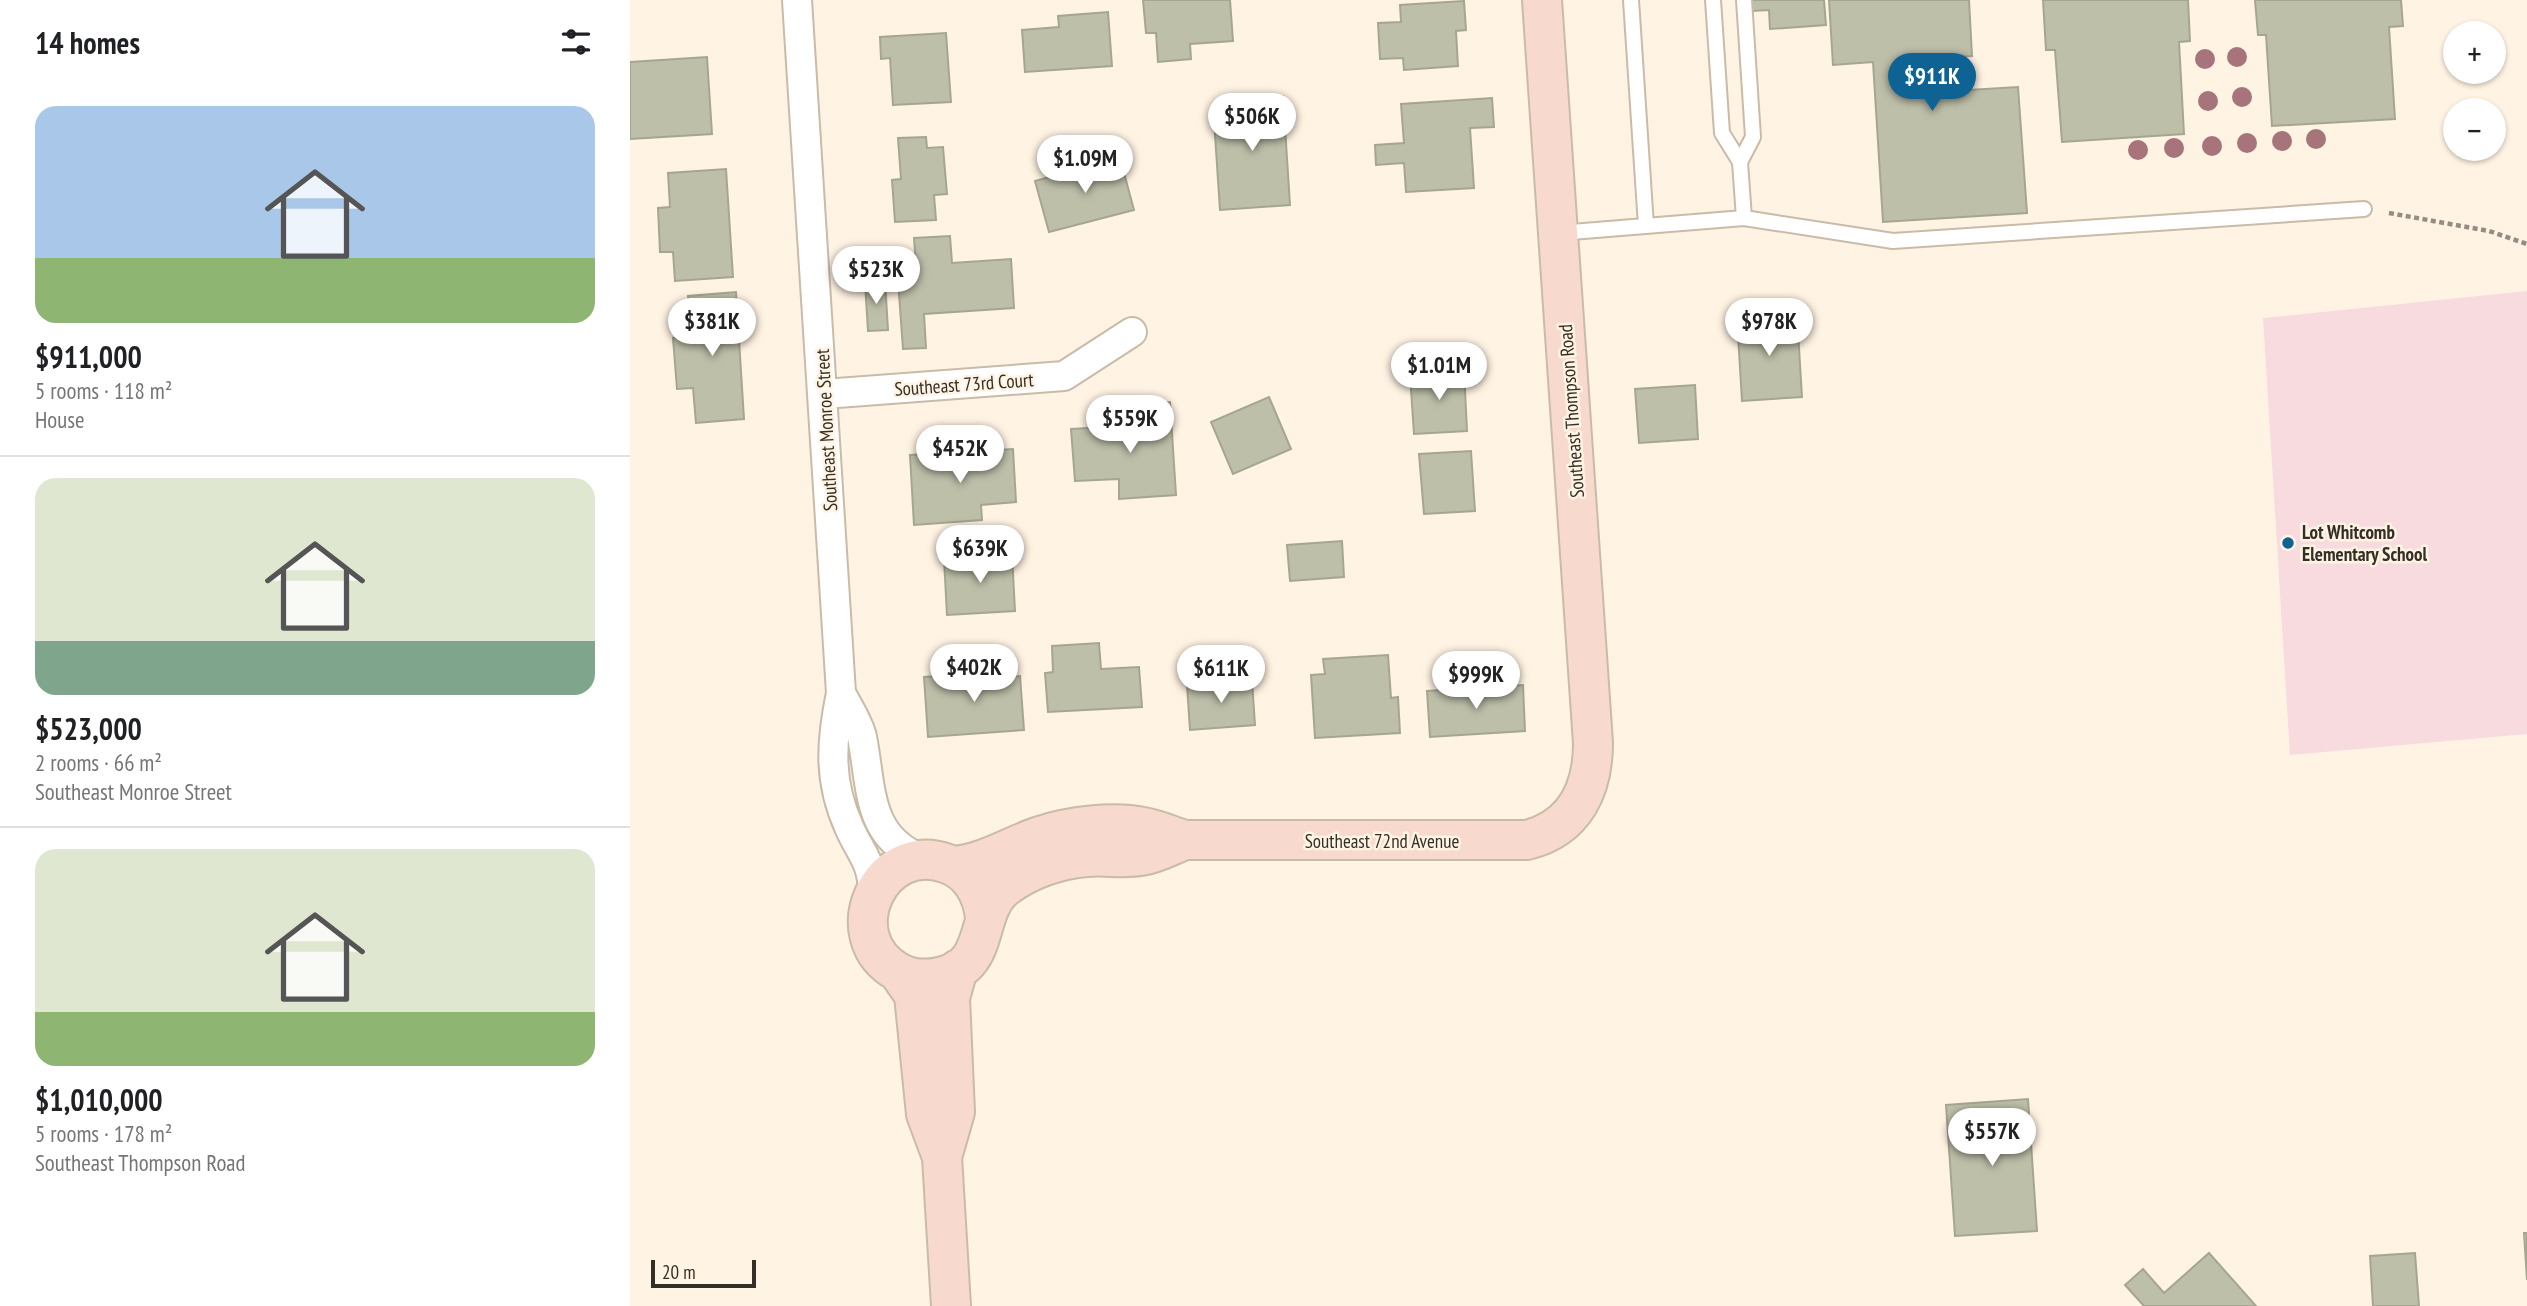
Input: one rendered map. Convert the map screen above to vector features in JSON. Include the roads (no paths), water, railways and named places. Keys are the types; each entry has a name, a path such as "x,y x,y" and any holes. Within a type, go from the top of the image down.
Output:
{"street":[{"name":"Southeast Monroe Street","path":"797,0 841,693 831,739 834,774 849,829 868,858 873,891"},
{"name":"Southeast Thompson Road","path":"1542,0 1593,743 1591,778 1571,817"},
{"name":"Southeast 73rd Court","path":"824,394 1064,376 1132,332"},
{"name":"Southeast Monroe Street","path":"841,693 862,735 865,770 877,817 887,835 897,845 938,863"},
{"name":"Southeast 72nd Avenue","path":"938,863 987,860 1041,836 1078,829 1142,827 1185,840 1509,842 1541,837 1571,817"},
{"name":"Southeast 72nd Avenue","path":"985,917 1001,890 1046,865 1087,857 1144,856 1185,840"},
{"path":"942,1157 955,1112 950,998 958,970 978,947 985,917 976,887 938,863 894,869 873,891 868,906 869,937 876,951 898,972 914,995 926,1114 942,1157 951,1306"},
{"path":"898,972 928,979 958,970"}],"lane":[{"path":"1631,0 1646,226"},
{"path":"1713,0 1722,133 1740,162 1744,218"},
{"path":"1740,162 1754,137 1744,0"},
{"path":"1558,233 1744,218 1893,242 2364,209"}],"place":[{"name":"Lot Whitcomb Elementary School","path":"2288,543"}]}
